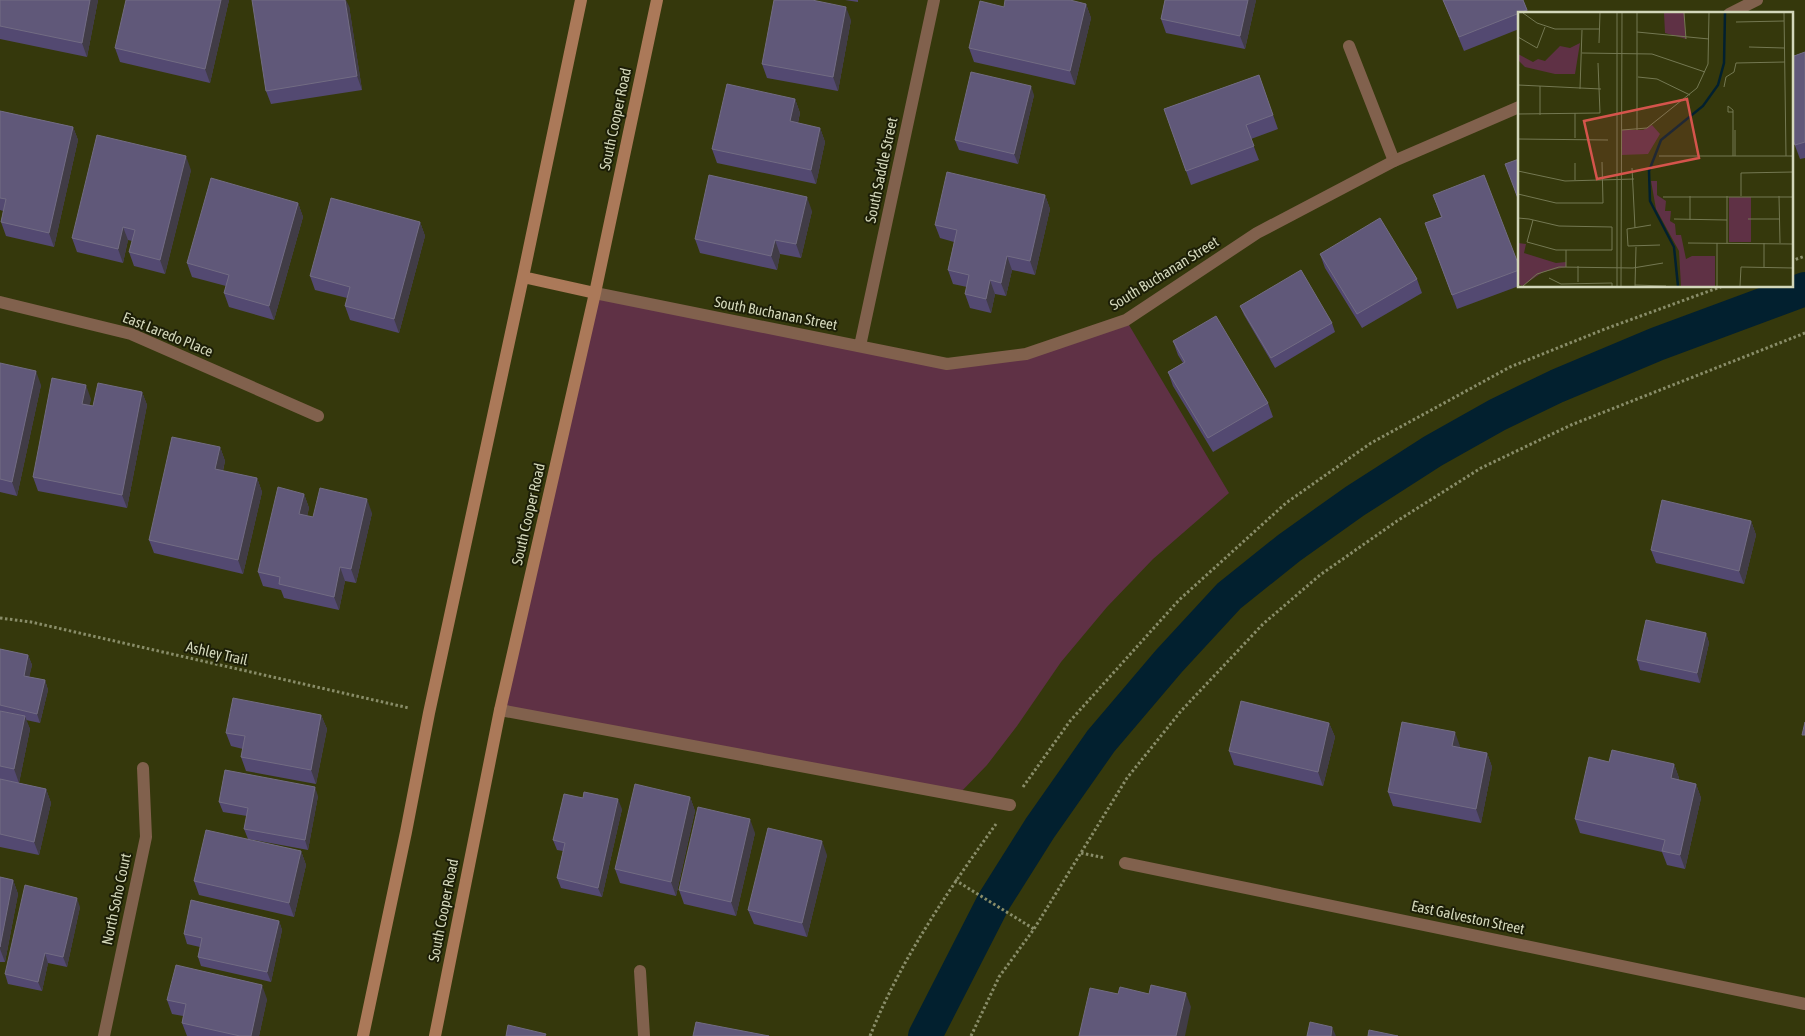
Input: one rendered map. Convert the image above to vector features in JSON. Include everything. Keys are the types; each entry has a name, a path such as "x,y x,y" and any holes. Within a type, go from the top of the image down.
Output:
{"main road":[{"path":"363,1036 429,713 581,0"},
{"name":"South Cooper Road","path":"434,1036 500,710 595,293 657,0"},
{"path":"523,276 595,293"}],"street":[{"name":"South Saddle Street","path":"860,346 934,0"},
{"path":"1733,12 1757,0"},
{"path":"1349,46 1394,160"},
{"name":"South Buchanan Street","path":"595,293 947,364 1026,354 1126,320 1257,233 1394,160 1518,107"},
{"name":"East Laredo Place","path":"0,302 131,334 318,416"},
{"path":"500,710 1010,805"},
{"name":"North Soho Court","path":"104,1036 146,837 143,768"},
{"name":"East Galveston Street","path":"1125,863 1805,1004"},
{"path":"640,971 644,1036"}],"path":[{"path":"1792,262 1805,256"},
{"path":"870,1036 905,963 955,880 1070,721 1179,600 1286,503 1371,443 1510,367 1606,329 1719,288"},
{"path":"971,1036 999,977 1034,930 1127,778 1181,711 1263,624 1320,575 1397,521 1481,468 1571,425 1805,333"},
{"name":"Ashley Trail","path":"0,618 31,622 429,713"},
{"path":"955,880 1034,930"}],"shaded area":[{"path":"595,293 947,364 1026,354 1126,320 1229,493 1153,559 1107,607 1061,662 1017,726 987,765 958,795 500,710"}],"building":[{"path":"0,0 90,0 82,43 0,26"},
{"path":"126,0 221,0 205,69 115,48"},
{"path":"252,0 345,0 357,76 266,91"},
{"path":"774,0 812,0 846,7 833,77 762,64"},
{"path":"1005,0 1070,0 1086,4 1070,71 969,48 980,1 1004,7"},
{"path":"1165,0 1248,0 1240,36 1161,19"},
{"path":"1443,0 1523,0 1527,10 1459,37"},
{"path":"1792,51 1794,56 1805,52 1805,142 1795,145 1792,138"},
{"path":"971,72 1031,86 1014,154 955,140"},
{"path":"1259,75 1273,115 1246,125 1254,146 1186,171 1164,109"},
{"path":"727,84 795,99 790,121 820,128 811,170 712,149"},
{"path":"0,111 73,127 49,233 1,222 6,199 0,198"},
{"path":"97,135 186,156 160,260 129,252 135,230 123,227 118,249 72,238"},
{"path":"1518,159 1518,198 1505,164"},
{"path":"947,172 1045,195 1030,261 1007,256 1001,283 990,280 986,299 965,294 969,275 948,270 957,230 935,225"},
{"path":"709,175 807,197 796,244 775,240 771,256 695,239"},
{"path":"1484,175 1518,263 1518,270 1452,295 1425,223 1442,217 1433,195"},
{"path":"211,178 298,203 269,306 224,293 229,275 187,263"},
{"path":"331,198 420,222 394,319 345,306 350,287 310,276"},
{"path":"1380,218 1417,279 1357,314 1320,254"},
{"path":"1301,270 1332,323 1271,358 1240,306"},
{"path":"1216,316 1268,403 1208,438 1168,372 1185,362 1173,341"},
{"path":"0,363 36,371 12,482 0,479"},
{"path":"52,378 86,385 82,404 93,406 98,383 142,392 122,495 33,477"},
{"path":"172,437 220,447 215,469 257,478 238,560 149,540"},
{"path":"278,487 304,494 299,514 313,517 320,488 367,499 351,569 340,567 334,597 279,584 280,577 258,572"},
{"path":"1662,500 1751,521 1739,571 1651,550"},
{"path":"1646,620 1706,633 1697,673 1637,660"},
{"path":"0,649 28,655 24,676 45,680 37,714 0,705"},
{"path":"233,698 321,715 311,770 241,757 245,736 226,733"},
{"path":"1241,701 1329,723 1318,772 1229,751"},
{"path":"0,711 25,716 14,769 0,766"},
{"path":"1402,722 1455,732 1452,746 1487,753 1476,809 1388,792"},
{"path":"1805,722 1805,735 1802,735"},
{"path":"1612,750 1674,764 1671,778 1696,784 1680,855 1662,851 1665,840 1575,819 1589,757 1609,762"},
{"path":"225,770 315,787 305,840 244,829 248,808 219,802"},
{"path":"0,779 46,789 34,842 0,834"},
{"path":"635,784 690,797 671,882 615,869"},
{"path":"584,792 618,799 598,888 557,878 565,843 553,840 564,794 583,798"},
{"path":"698,807 750,819 731,902 679,890"},
{"path":"768,828 822,841 802,923 748,910"},
{"path":"206,830 301,851 289,903 194,881"},
{"path":"0,877 13,880 0,947"},
{"path":"25,885 77,898 63,957 45,953 38,982 5,974"},
{"path":"191,900 279,921 267,972 198,957 202,938 184,934"},
{"path":"176,965 262,985 251,1036 240,1036 182,1023 186,1004 167,1000"},
{"path":"1151,985 1186,993 1176,1036 1079,1036 1090,988 1118,994 1120,987 1149,994"},
{"path":"696,1022 769,1036 693,1036"},
{"path":"1310,1022 1332,1027 1331,1036 1307,1036"},
{"path":"508,1025 546,1034 545,1036 506,1036"},
{"path":"1369,1030 1398,1036 1368,1036"}],"waterway":[{"path":"925,1036 994,901 1040,828 1101,741 1169,661 1229,596 1289,548 1355,501 1433,451 1497,415 1557,386 1657,344 1805,289"}]}
